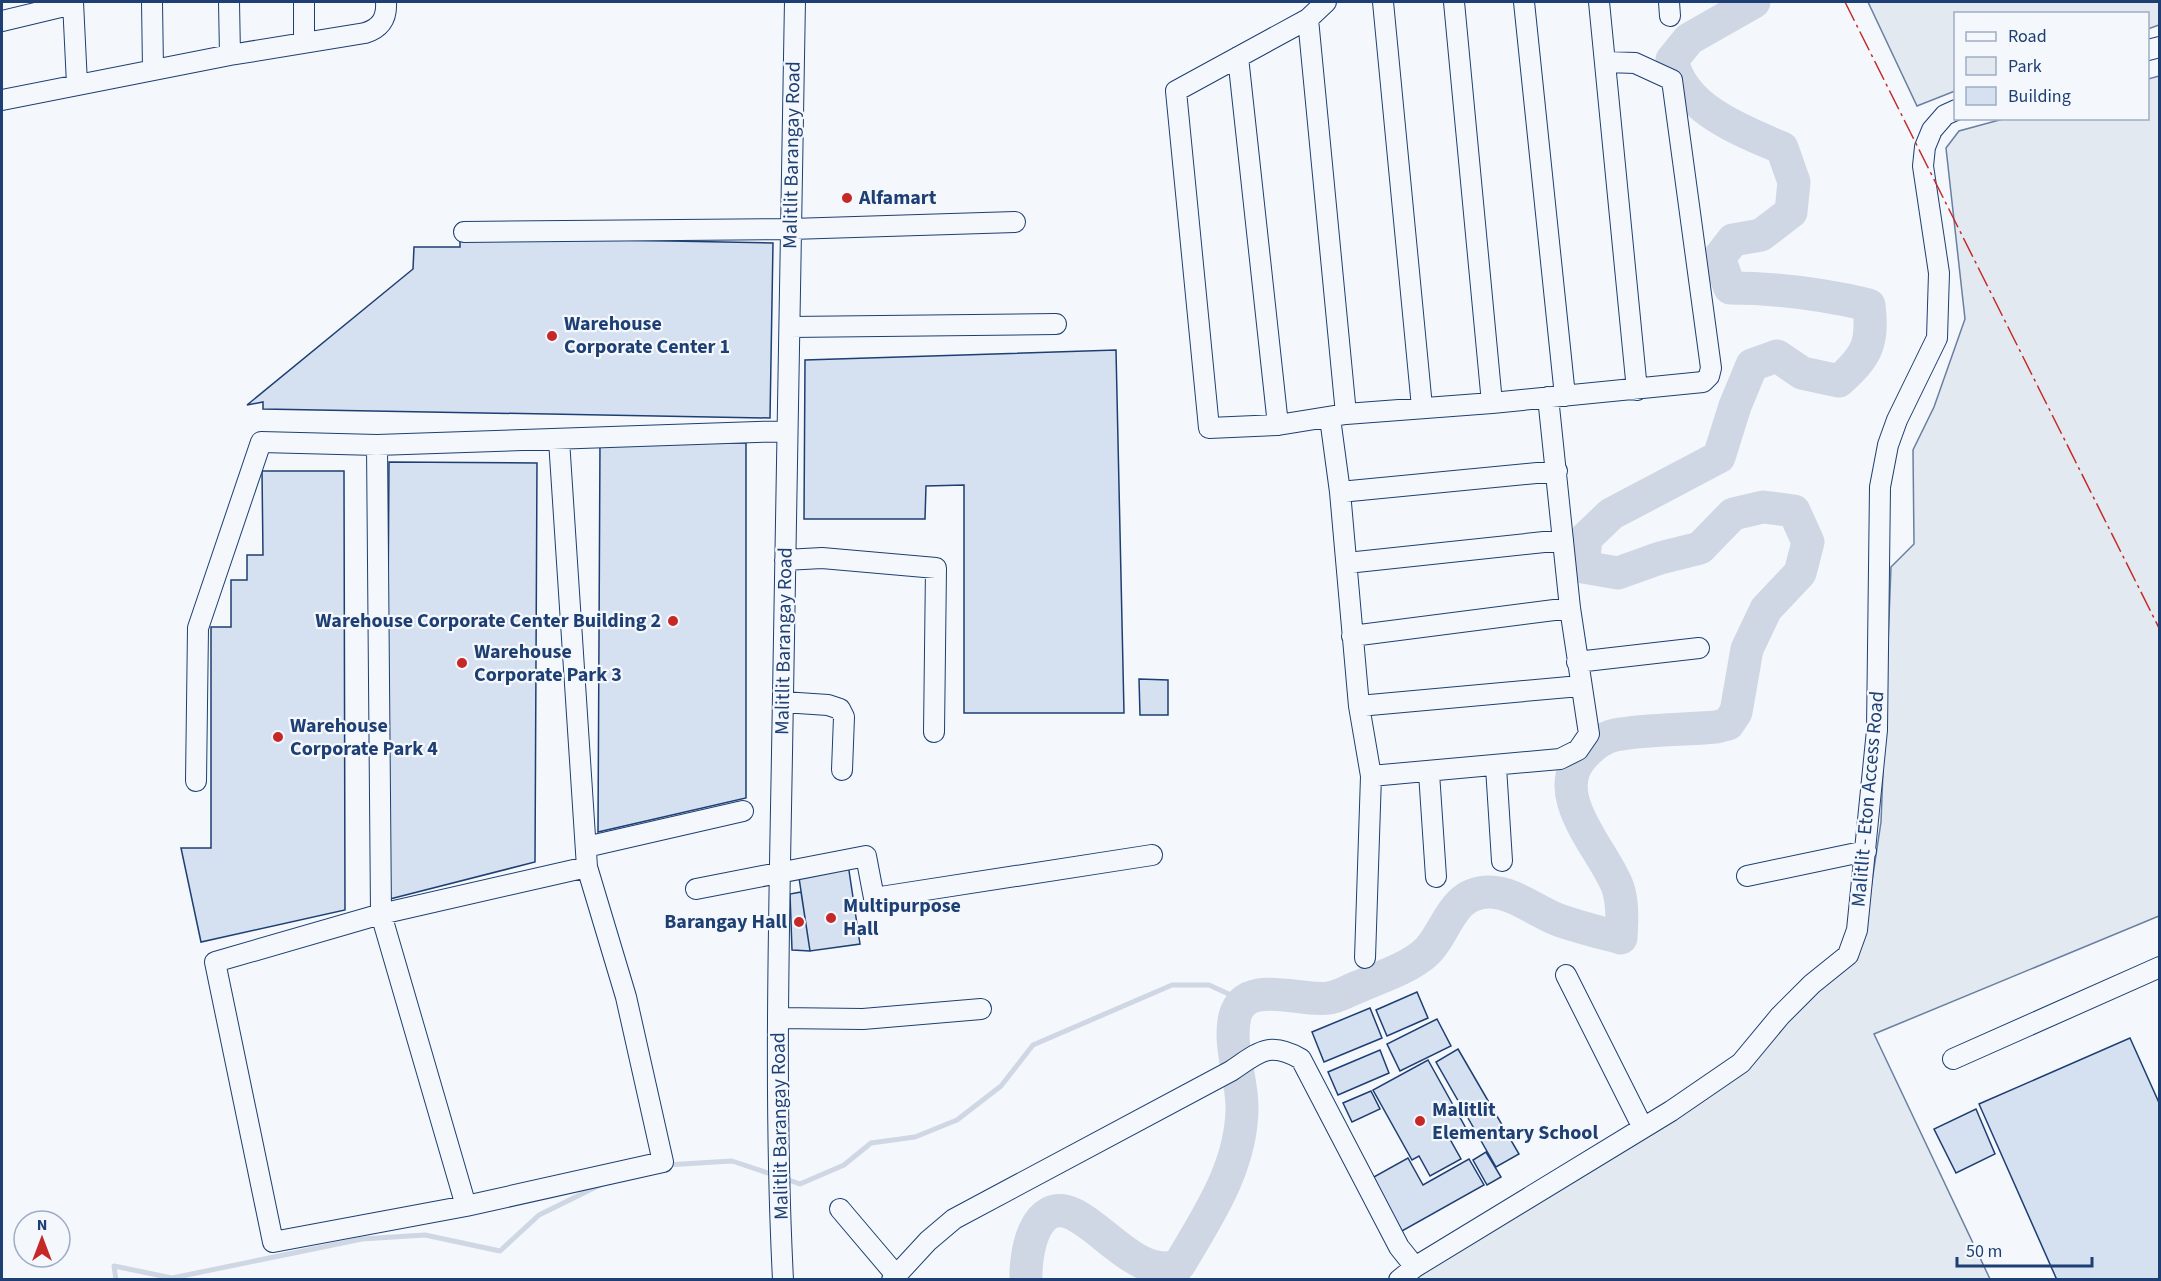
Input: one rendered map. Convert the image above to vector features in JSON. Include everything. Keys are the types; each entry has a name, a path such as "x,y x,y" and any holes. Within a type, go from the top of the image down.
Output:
{"street":[{"path":"152,2 153,69"},
{"path":"229,2 230,55"},
{"path":"304,2 304,42"},
{"path":"2,100 153,69 365,33 379,26 387,11 386,2"},
{"name":"Malitlit Barangay Road","path":"783,1280 779,1194 780,873 795,2"},
{"path":"1326,2 1308,19 1176,91 1209,428 1278,425 1422,407 1636,390 1703,381 1709,376 1711,368 1672,80 1635,63 1607,62"},
{"path":"1383,2 1422,407"},
{"path":"1454,2 1492,403"},
{"path":"1371,776 1496,767 1560,759 1578,750 1589,734 1580,686 1563,540 1557,471 1556,397 1524,2"},
{"path":"1599,2 1607,62 1636,390"},
{"path":"2,21 73,3 77,84"},
{"path":"1308,19 1338,416 1340,492 1359,706 1371,776 1365,958"},
{"path":"1238,57 1278,425"},
{"name":"Malitlit - Eton Access Road","path":"1400,1280 1415,1266 1643,1128 1740,1063 1804,992 1848,955 1857,930 1877,730 1880,487 1888,445 1897,420 1937,338 1939,273 1923,166 1925,147 1932,130 1945,115 1954,111"},
{"path":"464,232 791,230 1016,222"},
{"path":"790,327 1056,324"},
{"path":"196,781 198,628 261,442 377,445 786,431"},
{"path":"559,440 587,867 626,996 663,1162 466,1206 273,1242 215,962 381,914 587,867"},
{"path":"377,445 381,914 466,1206"},
{"path":"1340,492 1557,471"},
{"path":"1347,563 1563,540"},
{"path":"785,560 822,558 936,568 934,732"},
{"path":"1353,636 1570,608"},
{"path":"1577,662 1699,648"},
{"path":"1359,706 1580,686"},
{"path":"783,702 828,705 840,710 844,717 842,770"},
{"path":"1496,767 1502,861"},
{"path":"1429,773 1436,877"},
{"path":"586,847 743,811"},
{"path":"1748,876 1866,851"},
{"path":"696,889 866,856 874,898 1152,855"},
{"path":"1953,1059 2160,967"},
{"path":"1566,975 1643,1128"},
{"path":"779,1018 863,1020 981,1009"},
{"path":"840,1209 894,1277 928,1241 954,1219 1231,1071 1265,1049 1278,1049 1301,1059 1399,1247 1415,1266"}],"green space":[{"path":"1868,2 2159,2 2159,25 2149,29 2149,12 1954,12 1954,91 1917,106"},
{"path":"2159,76 2159,916 1874,1034 1990,1279 1400,1280 1674,1115 1782,1018 1857,960 1864,934 1881,822 1891,567 1914,544 1913,450 1934,407 1965,319 1946,148 1959,131 1999,120 2149,120 2149,79"}],"building":[{"name":"Warehouse Corporate Center 1","path":"460,237 773,243 770,418 263,409 263,402 247,405 413,269 414,247 460,247"},
{"path":"1116,350 1124,713 964,713 964,485 926,486 925,519 804,519 805,360"},
{"name":"Warehouse Corporate Center Building 2","path":"600,442 746,443 746,798 598,832"},
{"name":"Warehouse Corporate Park 3","path":"389,462 537,463 535,862 386,900"},
{"name":"Warehouse Corporate Park 4","path":"262,471 344,471 345,910 201,942 181,848 211,848 211,627 231,627 231,580 247,580 247,555 263,555"},
{"path":"1139,679 1168,680 1168,715 1140,715"},
{"name":"Multipurpose Hall","path":"848,864 860,944 810,951 798,871"},
{"name":"Barangay Hall","path":"801,892 810,951 792,950 790,894"},
{"path":"1417,992 1428,1018 1387,1036 1376,1010"},
{"path":"1370,1008 1382,1038 1324,1062 1312,1032"},
{"path":"1437,1019 1451,1046 1400,1071 1387,1044"},
{"path":"2130,1038 2160,1105 2160,1280 2057,1280 1979,1104"},
{"path":"1458,1049 1519,1154 1496,1167 1436,1062"},
{"path":"1380,1050 1389,1073 1338,1095 1328,1072"},
{"path":"1428,1060 1468,1132 1451,1141 1461,1159 1430,1176 1419,1156 1412,1160 1373,1090"},
{"path":"1371,1091 1380,1109 1352,1122 1343,1103"},
{"path":"1976,1109 1995,1154 1956,1173 1934,1129"},
{"path":"1486,1152 1501,1177 1487,1185 1473,1160"},
{"path":"1408,1158 1423,1185 1469,1159 1484,1185 1402,1231 1372,1178"}],"waterway":[{"path":"1026,1280 1027,1257 1034,1231 1049,1213 1060,1211 1073,1214 1085,1221 1137,1260 1151,1266 1165,1268 1179,1265 1212,1209 1230,1170 1236,1150 1242,1107 1233,1027 1241,1004 1250,997 1262,994 1317,999 1333,997 1400,969 1423,955 1431,947 1457,907 1465,899 1476,894 1489,892 1506,895 1556,919 1621,938 1620,894 1574,804 1571,787 1574,770 1591,748 1615,735 1716,727 1728,724 1736,712 1747,649 1766,609 1800,573 1808,542 1794,511 1763,507 1733,514 1700,548 1660,558 1618,573 1583,567 1586,538 1611,514 1719,457 1735,406 1752,365 1777,356 1802,373 1839,381 1862,356 1869,339 1869,305 1800,292 1730,288 1719,258 1733,240 1761,235 1791,212 1794,182 1782,148 1715,116 1701,105 1678,77 1672,60 1689,39 1754,2"},
{"path":"783,1178 800,1184 844,1165 871,1143 915,1137 957,1120 1001,1086 1033,1045 1172,985 1209,985 1244,1001"},
{"path":"666,1165 732,1161 774,1175"},
{"path":"116,1280 114,1266 172,1278 362,1239 425,1235 500,1251 539,1215 600,1185"}],"power":[{"path":"1845,2 2160,630"}],"place":[{"name":"Alfamart","path":"847,198"},
{"name":"Warehouse Corporate Center 1","path":"552,336"},
{"name":"Warehouse Corporate Center Building 2","path":"673,621"},
{"name":"Warehouse Corporate Park 3","path":"462,663"},
{"name":"Warehouse Corporate Park 4","path":"278,737"},
{"name":"Multipurpose Hall","path":"831,918"},
{"name":"Barangay Hall","path":"799,922"},
{"name":"Malitlit Elementary School","path":"1420,1121"}]}
